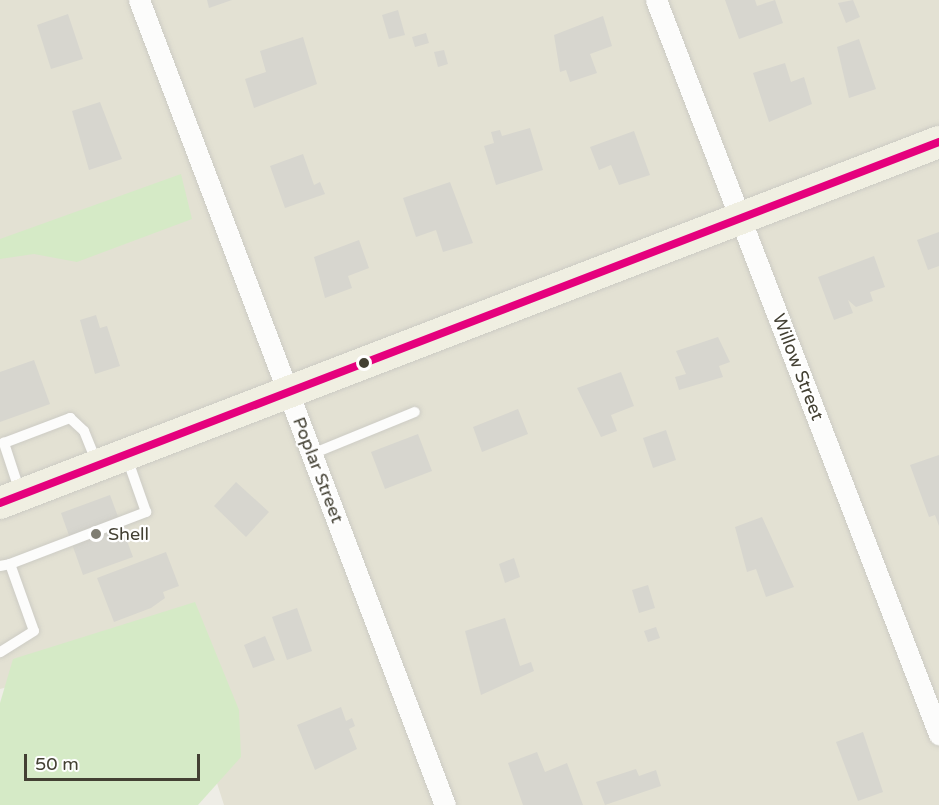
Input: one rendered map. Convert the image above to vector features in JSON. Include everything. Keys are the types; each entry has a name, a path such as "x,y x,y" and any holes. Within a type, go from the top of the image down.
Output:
{"main road":[{"path":"10,499 290,396 939,142"}],"street":[{"name":"Poplar Street","path":"139,0 445,805"},
{"name":"Willow Street","path":"656,0 939,734"}],"lane":[{"path":"312,454 415,412"},
{"path":"0,652 34,631 5,565 146,512 112,461 70,418 2,444 10,499"}],"shaded area":[{"path":"0,0 939,0 939,805 224,805 172,643 0,689"}],"green space":[{"path":"181,174 192,219 77,262 34,254 0,259 0,239"},
{"path":"195,602 239,710 241,757 198,805 0,805 0,703 13,659"}],"building":[{"path":"207,0 232,0 209,8"},
{"path":"725,0 755,0 757,6 775,0 783,23 739,39"},
{"path":"853,0 860,17 846,23 838,3"},
{"path":"398,10 405,35 389,39 382,15"},
{"path":"68,14 83,59 51,69 37,25"},
{"path":"603,16 612,46 590,54 597,73 570,82 566,70 560,72 554,35"},
{"path":"426,33 429,43 415,47 412,37"},
{"path":"303,37 317,84 254,108 245,79 266,72 260,51"},
{"path":"859,39 876,89 849,98 837,47"},
{"path":"444,50 448,64 438,67 434,52"},
{"path":"785,63 791,82 804,77 812,104 769,122 753,73"},
{"path":"100,102 122,159 89,170 72,111"},
{"path":"530,128 543,170 496,185 484,146 494,143 491,132 500,130 502,136"},
{"path":"634,131 650,175 619,185 611,165 599,170 590,147"},
{"path":"303,154 314,185 320,182 325,194 285,208 270,166"},
{"path":"450,182 473,243 443,252 436,230 416,237 403,198"},
{"path":"939,232 939,266 928,270 917,240"},
{"path":"359,240 369,268 348,276 352,288 325,298 314,257"},
{"path":"874,256 885,287 870,292 873,301 856,307 848,300 853,313 834,320 818,277"},
{"path":"96,315 100,328 107,326 120,366 95,374 80,320"},
{"path":"718,337 730,362 719,366 723,377 679,390 675,377 686,374 676,351"},
{"path":"34,360 50,404 0,422 0,372"},
{"path":"621,372 634,406 611,415 617,431 601,437 577,388"},
{"path":"518,409 528,434 482,452 473,427"},
{"path":"666,430 676,460 653,468 643,438"},
{"path":"418,434 432,471 385,489 371,452"},
{"path":"939,455 939,526 935,515 929,517 910,465"},
{"path":"236,482 269,512 246,537 214,506"},
{"path":"110,495 133,557 83,575 61,513"},
{"path":"762,517 794,587 766,597 756,569 747,572 735,527"},
{"path":"166,552 179,586 163,592 165,598 151,608 114,622 97,578"},
{"path":"514,558 520,577 505,583 499,564"},
{"path":"648,585 655,608 639,613 632,590"},
{"path":"297,608 312,651 287,660 272,617"},
{"path":"505,618 520,666 531,662 534,671 481,695 465,631"},
{"path":"656,627 660,638 648,642 644,631"},
{"path":"265,636 275,660 253,668 244,645"},
{"path":"341,707 346,721 352,718 355,726 349,729 357,749 315,770 297,725"},
{"path":"863,732 883,792 858,801 836,742"},
{"path":"537,752 545,772 567,763 583,805 523,805 508,763"},
{"path":"636,769 639,776 656,770 661,786 605,805 596,782"}],"transit line":[{"path":"0,503 939,142"}],"place":[{"name":"Shell","path":"96,534"}]}
